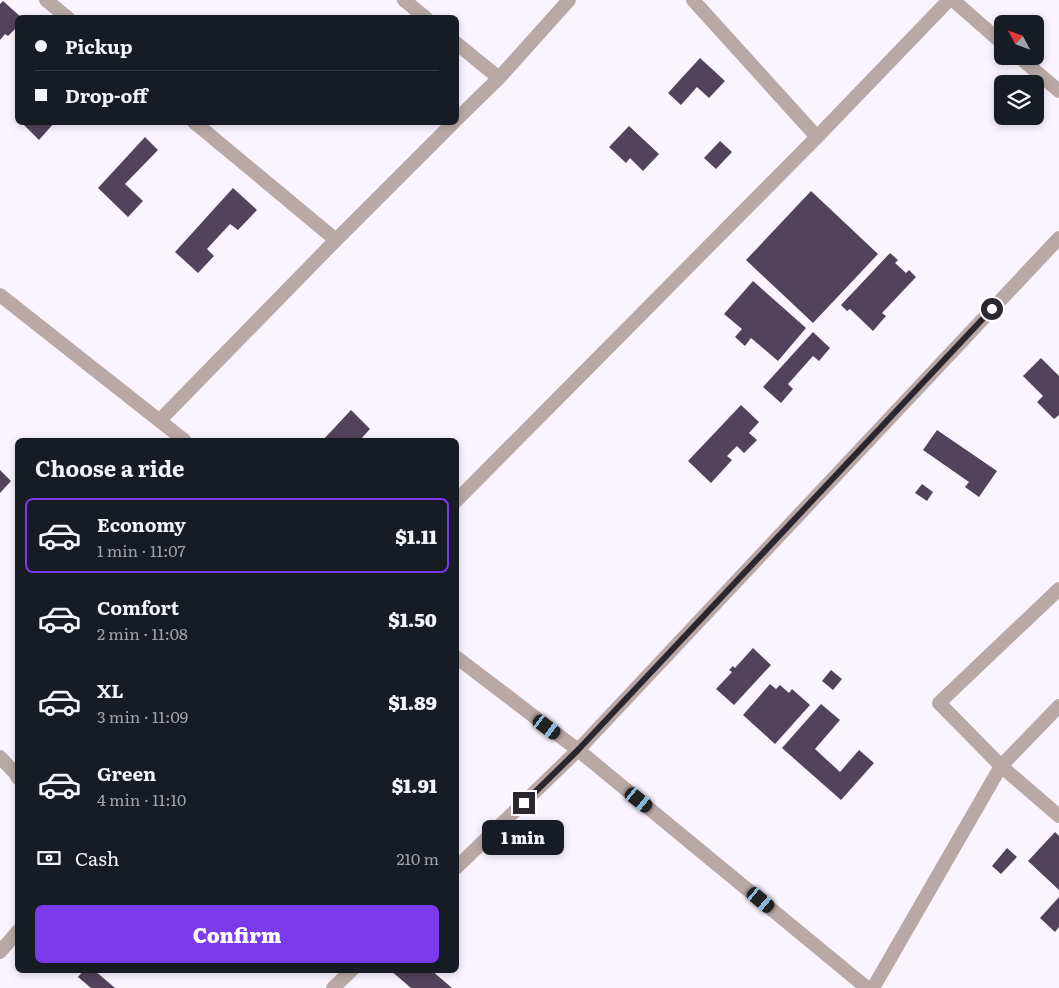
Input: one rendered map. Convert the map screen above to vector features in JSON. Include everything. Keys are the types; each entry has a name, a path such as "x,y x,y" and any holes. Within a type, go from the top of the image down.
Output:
{"street":[{"path":"46,0 64,15"},
{"path":"404,0 422,15"},
{"path":"459,117 499,78 569,0"},
{"path":"693,0 817,137"},
{"path":"459,498 817,137 949,0"},
{"path":"953,0 994,36"},
{"path":"459,45 499,78"},
{"path":"1029,65 1059,91"},
{"path":"198,125 336,240"},
{"path":"160,420 451,125"},
{"path":"459,865 578,750 1059,238"},
{"path":"0,294 182,438"},
{"path":"1059,589 940,703 1001,766 1059,816"},
{"path":"459,659 578,750 867,988"},
{"path":"873,988 1001,766 1059,706"},
{"path":"0,757 15,773"},
{"path":"0,952 15,934"},
{"path":"333,988 349,973"}],"building":[{"path":"3,1 19,15 15,15 15,29 8,36 5,34 0,40 0,4"},
{"path":"700,58 725,81 709,98 697,87 681,105 668,93"},
{"path":"24,125 52,125 39,140"},
{"path":"629,126 659,154 643,171 630,158 626,163 609,147"},
{"path":"145,137 158,150 125,184 143,201 128,217 98,188"},
{"path":"720,141 732,152 716,169 704,158"},
{"path":"233,188 257,210 238,230 230,224 207,249 214,256 198,273 175,252"},
{"path":"811,191 878,254 813,323 746,260"},
{"path":"890,253 898,260 895,263 906,273 909,270 916,277 882,313 886,316 873,331 850,309 847,311 841,305"},
{"path":"753,281 806,328 778,361 751,338 745,346 735,337 742,329 724,314"},
{"path":"813,332 830,348 819,361 813,356 788,384 793,389 781,403 763,387"},
{"path":"1041,358 1059,376 1059,415 1054,419 1037,402 1043,396 1023,376"},
{"path":"741,405 759,422 749,433 757,440 744,453 737,446 727,456 732,460 711,483 688,461"},
{"path":"351,410 370,429 362,438 325,438"},
{"path":"937,430 997,471 979,497 965,487 969,482 923,450"},
{"path":"0,470 11,481 0,493"},
{"path":"922,484 933,492 927,501 915,493"},
{"path":"753,648 771,665 734,705 716,689 732,672 729,670 733,666 735,668"},
{"path":"831,670 842,679 833,690 822,681"},
{"path":"770,684 776,689 780,685 789,693 792,689 810,705 775,744 743,715"},
{"path":"821,704 840,720 815,749 840,772 859,750 874,763 841,800 782,748"},
{"path":"1055,832 1059,836 1059,890 1028,861"},
{"path":"1007,848 1017,857 1001,874 992,866"},
{"path":"1059,897 1059,927 1055,932 1040,918"},
{"path":"81,973 98,973 115,988 91,988 78,977"},
{"path":"394,973 434,973 452,988 411,988"}],"route":[{"path":"524,803 578,750 992,309"}]}
